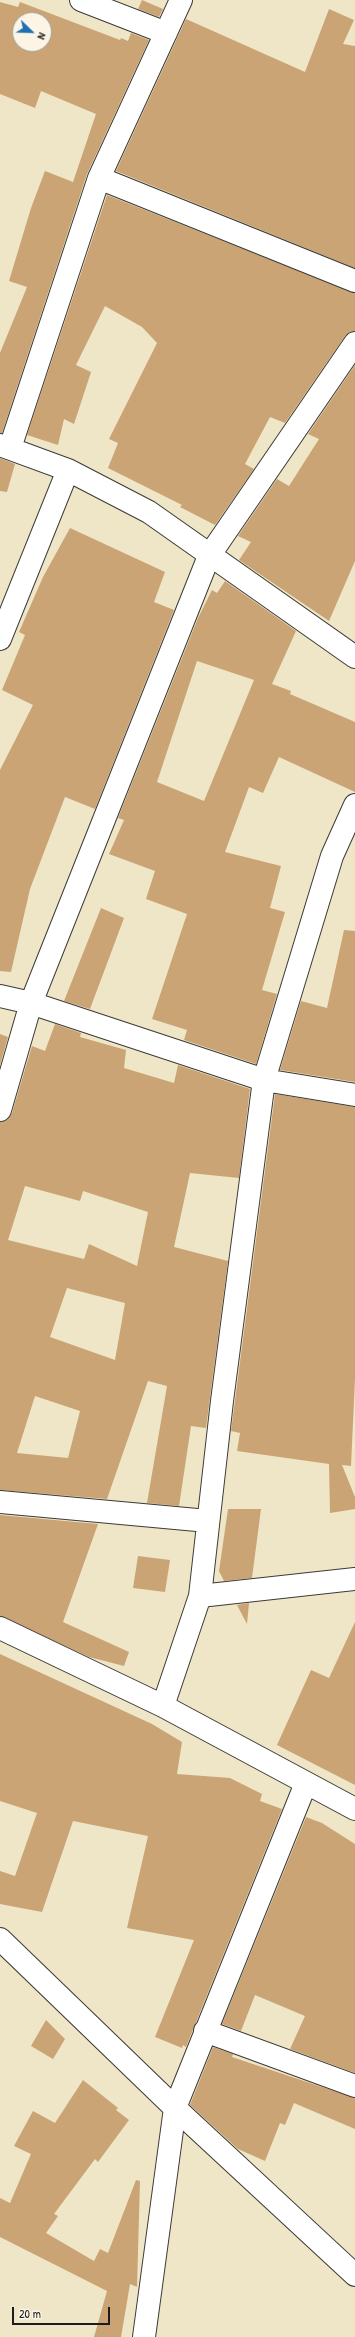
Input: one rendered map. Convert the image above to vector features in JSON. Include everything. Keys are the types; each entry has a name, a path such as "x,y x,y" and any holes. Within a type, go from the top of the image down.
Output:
{"street":[{"path":"81,0 166,33"},
{"path":"181,0 100,178 5,447 68,470 149,512 209,556 355,657"},
{"path":"100,178 355,281"},
{"path":"0,1110 31,1003 209,556 355,343"},
{"path":"0,639 68,470"},
{"path":"163,1706 200,1596 208,1521 264,1080 332,856 355,805"},
{"path":"0,996 31,1003 264,1080 355,1095"},
{"path":"0,1502 208,1521"},
{"path":"200,1596 355,1579"},
{"path":"0,1628 163,1706 355,1809"},
{"path":"144,2337 175,2108 306,1783"},
{"path":"0,1939 175,2108 355,2275"},
{"path":"205,2031 355,2086"}],"building":[{"path":"142,0 163,9 159,17 138,9"},
{"path":"0,2 18,7 20,2 46,12 12,12 12,52 52,52 52,14 120,40 121,38 128,41 131,33 149,40 87,174 2,433 0,433 0,353 27,287 9,281 31,208 45,171 73,182 96,114 41,91 35,108 0,94"},
{"path":"329,9 354,20 343,44 355,46 355,268 116,171 186,19 305,72"},
{"path":"107,195 355,293 355,331 345,336 285,423 270,417 245,464 254,469 215,525 180,507 182,505 108,468 118,443 109,439 157,343 142,327 105,306 76,365 91,372 74,424 64,419 58,445 27,435"},
{"path":"355,365 355,561 329,621 239,560 251,542 238,536 277,479 289,486 319,439 308,434"},
{"path":"0,458 15,464 7,492 0,491"},
{"path":"70,528 165,572 154,602 174,610 95,809 65,797 30,889 11,972 0,971 0,770 33,705 2,690 25,635 19,632 43,577"},
{"path":"225,581 296,631 272,684 291,691 290,694 355,722 355,792 279,757 263,793 249,787 225,852 281,866 270,908 285,912 262,990 277,994 256,1064 184,1040 187,1030 152,1019 187,914 146,899 155,871 109,854 124,820 118,818 198,618 212,590 217,593","holes":["197,661 254,680 204,801 157,782"]},
{"path":"101,908 124,918 90,1009 64,1001"},
{"path":"344,930 355,931 355,1082 280,1070 301,1001 327,1008"},
{"path":"55,1024 81,1033 80,1037 126,1050 124,1068 174,1083 178,1065 250,1089 239,1178 190,1173 174,1247 228,1261 206,1428 191,1426 179,1506 147,1503 167,1386 148,1381 107,1499 0,1490 0,1122 8,1119 12,1113 32,1046 45,1051","holes":["25,1186 80,1201 83,1191 148,1212 137,1266 89,1244 84,1259 8,1240","67,1288 125,1303 115,1360 50,1337","35,1396 80,1411 68,1458 17,1453"]},
{"path":"0,1034 8,1037 0,1065"},
{"path":"275,1094 355,1107 355,1379 351,1466 342,1465 355,1497 355,1509 330,1513 329,1464 237,1451 240,1433 231,1431"},
{"path":"228,1509 261,1509 252,1578 224,1581 219,1571"},
{"path":"0,1515 98,1524 63,1622 129,1652 124,1666 89,1657 0,1616"},
{"path":"138,1556 170,1560 165,1592 133,1588"},
{"path":"249,1603 247,1624 237,1605"},
{"path":"355,1622 355,1785 277,1745 311,1670 329,1678"},
{"path":"0,1654 152,1724 182,1742 177,1774 230,1778 262,1794 260,1801 282,1809 186,2047 183,2045 182,2048 155,2037 194,1940 127,1928 148,1836 73,1821 42,1912 0,1904 0,1871 15,1876 37,1813 0,1801"},
{"path":"306,1817 322,1823 355,1844 355,2073 290,2049 305,2016 255,1995 241,2031 222,2024"},
{"path":"46,2020 65,2039 53,2059 31,2046"},
{"path":"213,2047 233,2054 232,2057 355,2098 355,2129 294,2103 285,2125 280,2123 265,2161 238,2149 190,2105"},
{"path":"83,2080 118,2108 116,2110 129,2120 98,2162 95,2159 54,2214 58,2216 46,2233 94,2261 100,2249 108,2253 136,2180 140,2181 137,2287 130,2284 121,2337 94,2337 107,2291 0,2237 0,2198 10,2203 31,2154 14,2146 33,2111 55,2123"}]}
